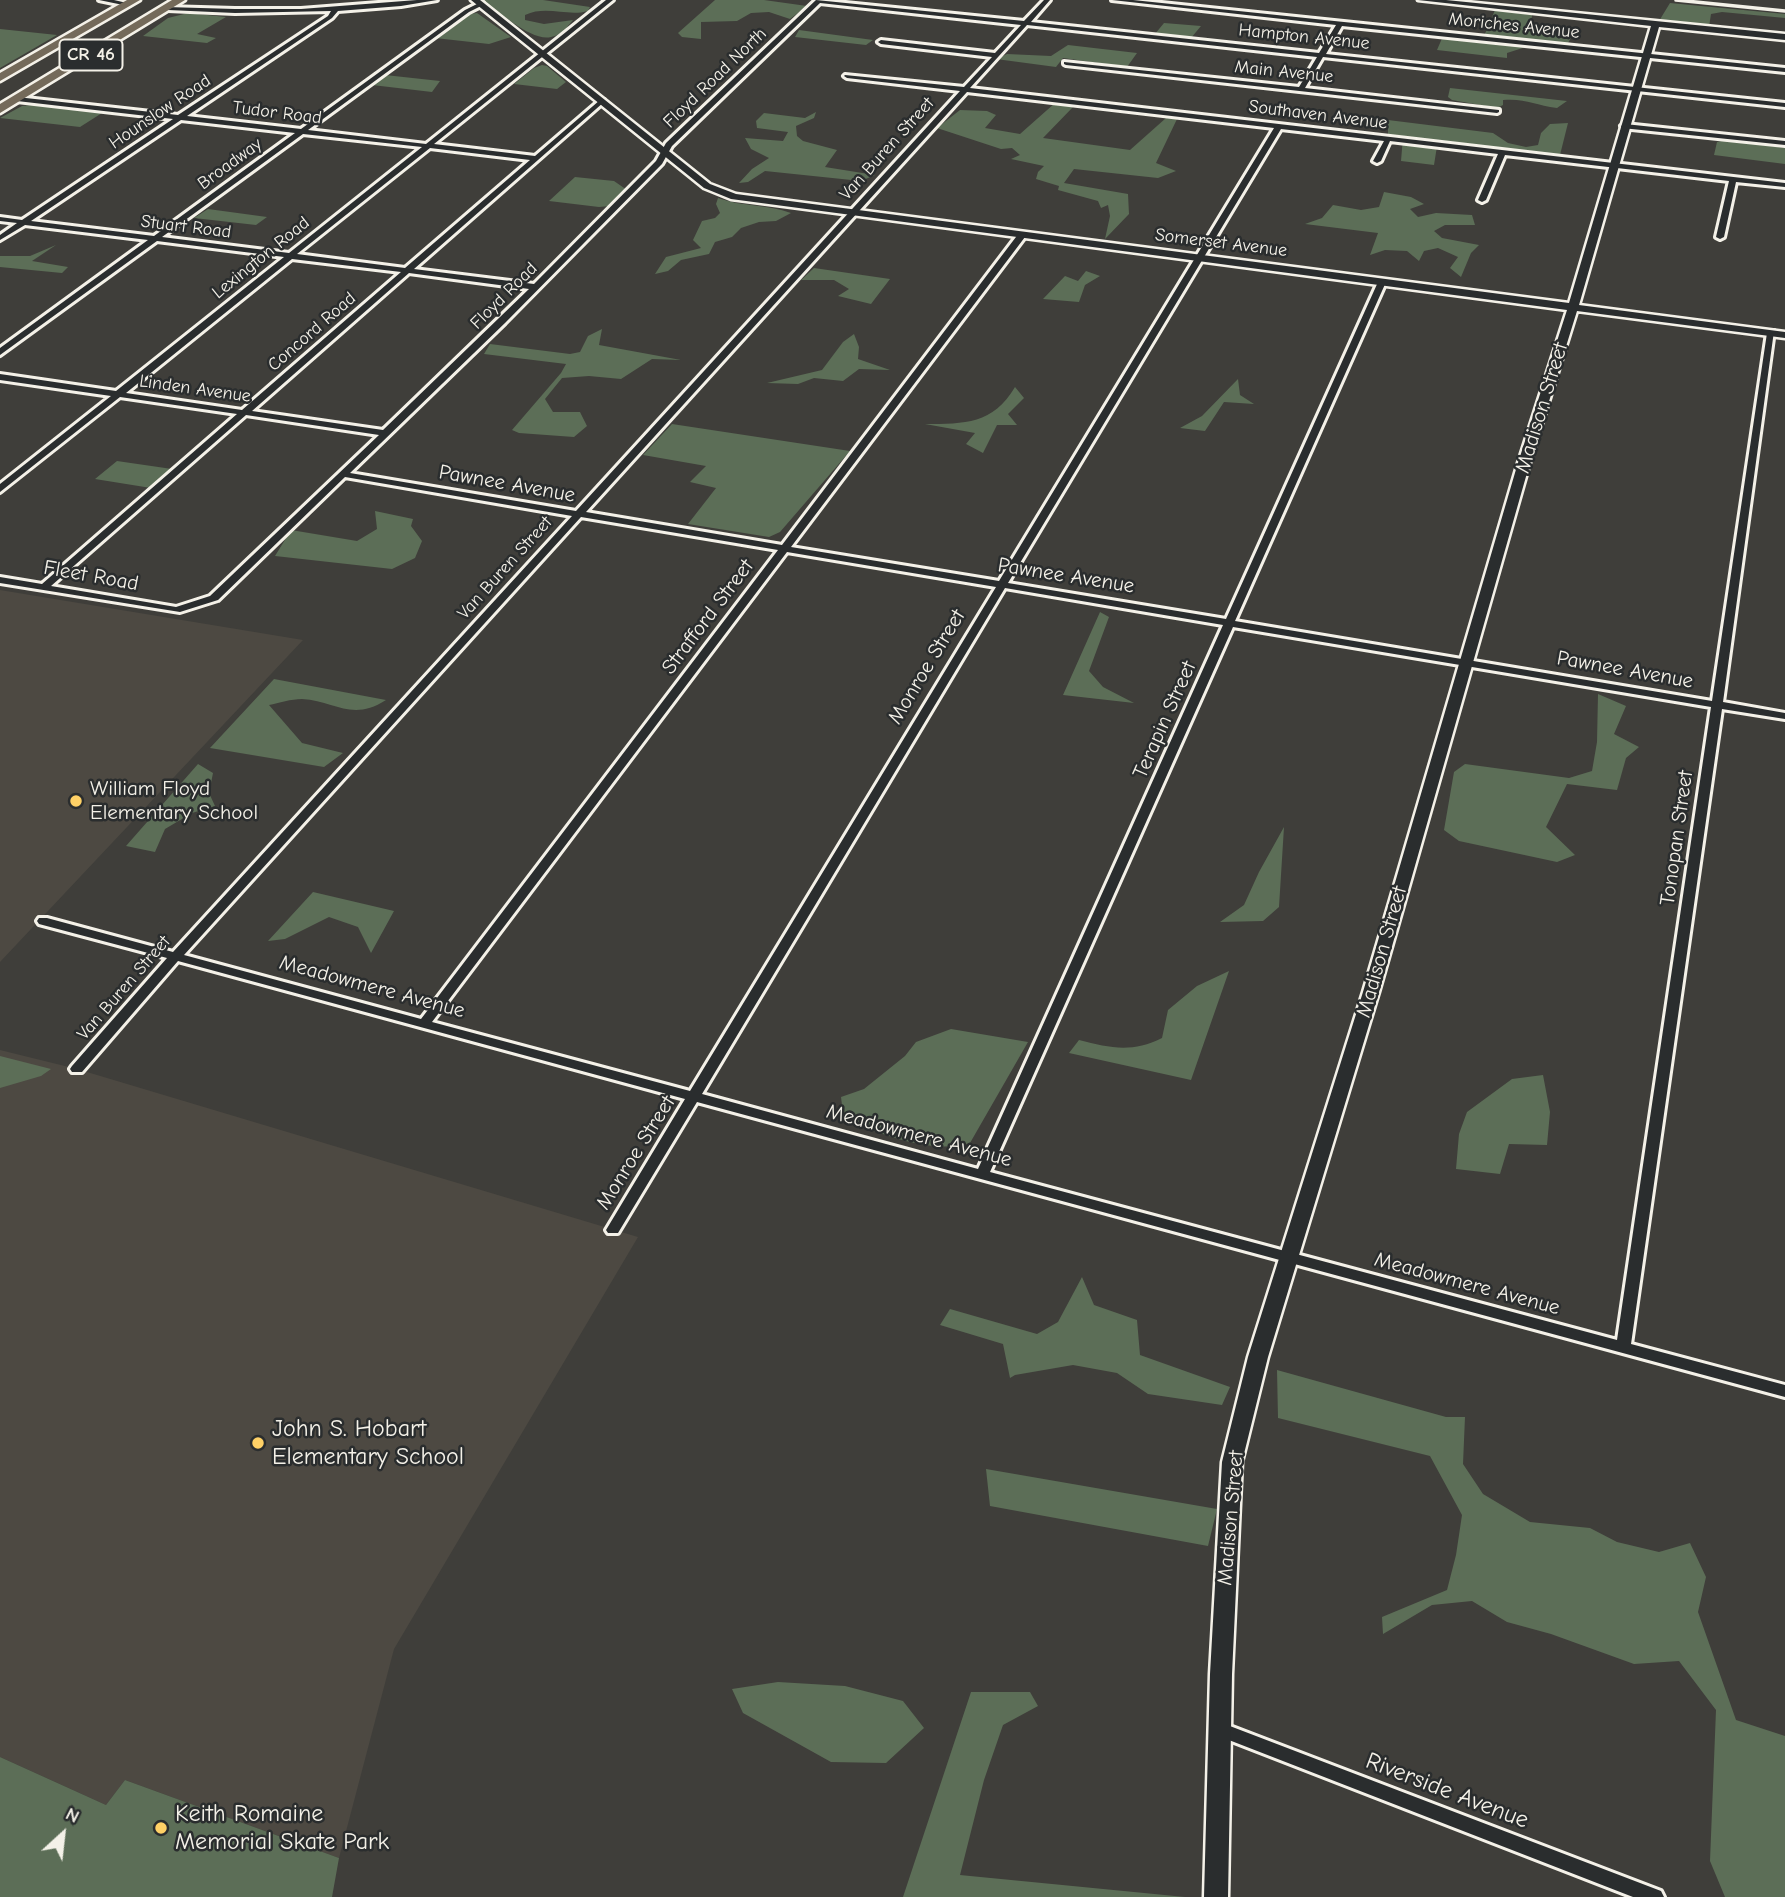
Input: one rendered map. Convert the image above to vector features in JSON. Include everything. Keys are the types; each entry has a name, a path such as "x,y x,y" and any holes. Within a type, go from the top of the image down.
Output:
{"highway":[{"name":"CR 46","path":"0,109 180,0"},
{"name":"CR 46","path":"0,78 132,2"}],"street":[{"path":"102,0 132,2"},
{"path":"168,8 258,12 335,10 434,0"},
{"name":"Lexington Road","path":"0,489 610,0"},
{"name":"Van Buren Street","path":"76,1069 1047,0"},
{"name":"Moriches Avenue","path":"1115,0 1785,70"},
{"path":"1422,0 1785,37"},
{"name":"Hampton Avenue","path":"820,1 1785,105"},
{"name":"Floyd Road North","path":"665,153 669,145 820,1"},
{"path":"478,2 665,153"},
{"name":"Broadway","path":"0,352 478,2"},
{"name":"Hounslow Road","path":"0,237 330,17 335,10"},
{"path":"1301,89 1340,23"},
{"name":"Madison Street","path":"1216,1897 1222,1730 1221,1674 1232,1461 1258,1357 1656,24"},
{"path":"881,42 996,55"},
{"name":"Main Avenue","path":"1066,63 1497,111"},
{"name":"Southaven Avenue","path":"847,76 1785,185"},
{"name":"Tudor Road","path":"17,99 534,158"},
{"name":"Concord Road","path":"43,588 602,101"},
{"name":"Monroe Street","path":"613,1230 1279,126"},
{"path":"1625,126 1785,143"},
{"path":"1377,161 1388,139"},
{"path":"1482,200 1502,152"},
{"name":"Somerset Avenue","path":"665,153 707,186 727,195 853,214 1785,335"},
{"name":"Floyd Road","path":"176,610 214,598 535,287 665,153"},
{"path":"1720,237 1733,178"},
{"name":"Stuart Road","path":"0,219 535,287"},
{"name":"Strafford Street","path":"425,1023 1022,235"},
{"name":"Terapin Street","path":"982,1175 1382,282"},
{"name":"Tonopan Street","path":"1623,1348 1771,333"},
{"name":"Linden Avenue","path":"0,377 385,433"},
{"name":"Pawnee Avenue","path":"341,474 577,516 785,548 1785,716"},
{"name":"Fleet Road","path":"0,580 176,610"},
{"name":"Meadowmere Avenue","path":"43,921 1785,1391"},
{"name":"Riverside Avenue","path":"1222,1730 1655,1897"}],"shaded area":[{"name":"William Floyd Elementary School","path":"0,590 303,640 0,962"},
{"name":"John S. Hobart Elementary School","path":"0,1050 77,1069 638,1237 394,1649 339,1858 125,1780 106,1805 0,1757"}],"green space":[{"path":"482,0 543,0 590,7 588,11 572,13 541,11 525,15 525,20 544,24 573,20 558,34 543,37 525,30"},
{"path":"715,0 764,0 807,6 790,19 769,12 751,13 737,21 701,22 701,39 682,37 678,33"},
{"path":"1670,3 1785,14 1785,18 1722,12 1711,14 1709,27 1659,21"},
{"path":"1495,10 1532,15 1531,25 1536,28 1574,32 1567,45 1484,36"},
{"path":"188,13 226,17 197,34 216,38 207,43 143,36 168,18"},
{"path":"477,13 511,37 489,44 435,38 470,14"},
{"path":"1164,23 1201,26 1191,38 1155,34"},
{"path":"0,29 57,35 0,68"},
{"path":"799,30 873,40 866,45 795,37"},
{"path":"1443,36 1529,46 1507,53 1507,58 1437,50"},
{"path":"1068,45 1137,53 1127,67 1063,58 1056,67 996,59 1007,54 1051,56"},
{"path":"542,65 566,82 557,89 514,84 534,68"},
{"path":"385,75 440,81 432,92 372,85"},
{"path":"1450,88 1567,101 1557,108 1503,100 1503,105 1497,108 1452,100 1448,97"},
{"path":"1055,103 1073,107 1043,138 1130,150 1166,118 1177,119 1156,163 1176,171 1158,178 1074,169 1064,183 1128,194 1129,214 1105,239 1110,216 1108,205 1101,208 1098,201 1058,190 1059,186 1036,179 1044,166 1011,159 1020,155 1012,148 1001,149 937,128 960,110 987,111 996,115 985,128 1020,134"},
{"path":"41,104 102,113 80,127 0,118 22,106"},
{"path":"816,112 814,118 796,126 797,136 803,141 837,150 825,167 875,175 861,181 765,171 748,182 739,183 752,169 769,158 751,149 745,138 783,141 788,132 757,128 756,121 764,113 805,118"},
{"path":"1388,120 1493,133 1508,143 1526,147 1538,145 1541,133 1550,124 1568,123 1560,155 1438,140 1434,165 1401,161 1403,137 1388,135"},
{"path":"1726,140 1785,148 1785,164 1714,155 1717,142"},
{"path":"575,177 614,181 627,190 610,206 549,201"},
{"path":"1384,192 1411,197 1424,204 1410,209 1418,217 1436,213 1472,215 1475,225 1445,225 1434,231 1442,238 1479,245 1471,253 1461,277 1450,268 1458,257 1438,248 1424,251 1419,261 1407,251 1385,250 1370,255 1378,233 1305,224 1322,218 1333,205 1361,210 1379,207"},
{"path":"718,198 791,213 776,221 759,222 741,228 732,237 715,242 709,254 681,260 668,271 655,274 666,257 701,248 693,240 702,221 715,218 720,213 716,204"},
{"path":"208,209 267,217 256,225 194,218"},
{"path":"56,245 32,261 68,267 62,273 0,267 0,256 30,256"},
{"path":"814,268 890,279 871,304 838,296 849,289 834,280 801,280"},
{"path":"1086,271 1100,276 1085,285 1079,302 1043,299 1065,276 1078,281"},
{"path":"602,329 599,345 681,360 652,359 621,379 589,376 562,378 545,399 553,412 580,412 587,426 574,437 519,433 512,430 566,364 484,354 490,344 570,354 580,352 588,336"},
{"path":"854,334 859,347 858,359 890,370 859,369 843,381 814,378 798,384 767,383 822,370 843,342"},
{"path":"1238,379 1240,395 1254,404 1224,402 1205,431 1180,428 1202,416"},
{"path":"1015,387 1024,398 1008,414 1017,425 997,425 983,453 966,444 975,433 925,424 965,422 987,415 1006,399"},
{"path":"672,424 850,451 780,532 769,537 688,524 716,488 690,482 706,466 643,455"},
{"path":"117,461 172,469 151,488 95,479"},
{"path":"375,511 413,519 411,526 422,541 415,558 392,569 275,556 291,530 357,541 377,529"},
{"path":"1100,612 1109,617 1089,671 1103,687 1134,703 1063,695"},
{"path":"274,679 386,700 374,706 353,710 302,699 269,705 302,743 343,753 324,767 210,748"},
{"path":"1598,694 1626,706 1614,734 1639,747 1626,758 1617,790 1567,784 1546,827 1575,855 1557,862 1459,841 1444,830 1454,772 1465,764 1569,778 1592,771 1597,742"},
{"path":"198,764 213,773 209,793 215,806 192,813 165,829 155,852 126,846"},
{"path":"1284,827 1279,907 1263,921 1220,922 1244,905"},
{"path":"313,892 394,911 371,953 358,927 329,917 285,939 268,941"},
{"path":"1229,971 1191,1080 1069,1053 1079,1040 1121,1048 1141,1046 1162,1038 1168,1010 1197,986"},
{"path":"951,1029 1028,1042 970,1143 954,1146 922,1144 844,1121 841,1097 864,1089 905,1056 916,1042"},
{"path":"0,1056 51,1069 41,1076 0,1088"},
{"path":"1543,1075 1550,1112 1547,1145 1509,1144 1500,1174 1456,1169 1459,1134 1467,1112 1512,1079"},
{"path":"1082,1277 1094,1305 1137,1320 1140,1355 1230,1387 1222,1405 1148,1394 1117,1373 1073,1365 1010,1378 1003,1344 940,1325 950,1309 1037,1334 1058,1322"},
{"path":"1277,1370 1446,1417 1465,1417 1463,1464 1483,1494 1530,1522 1590,1528 1617,1542 1659,1552 1690,1543 1706,1577 1698,1612 1736,1720 1785,1736 1785,1897 1725,1897 1710,1861 1716,1710 1679,1661 1634,1664 1551,1634 1507,1622 1472,1601 1432,1605 1383,1634 1382,1617 1447,1590 1462,1515 1430,1456 1278,1418"},
{"path":"986,1469 1217,1509 1208,1546 990,1506"},
{"path":"778,1682 845,1686 903,1701 924,1728 886,1763 831,1762 743,1713 732,1689"},
{"path":"971,1692 1030,1692 1038,1706 1003,1725 984,1780 960,1875 1185,1897 903,1897"},
{"path":"0,1757 106,1805 125,1780 339,1858 332,1897 0,1897"}],"railway":[{"path":"1676,0 1785,11"}],"place":[{"name":"William Floyd Elementary School","path":"76,801"},
{"name":"John S. Hobart Elementary School","path":"258,1443"},
{"name":"Keith Romaine Memorial Skate Park","path":"161,1828"}]}
